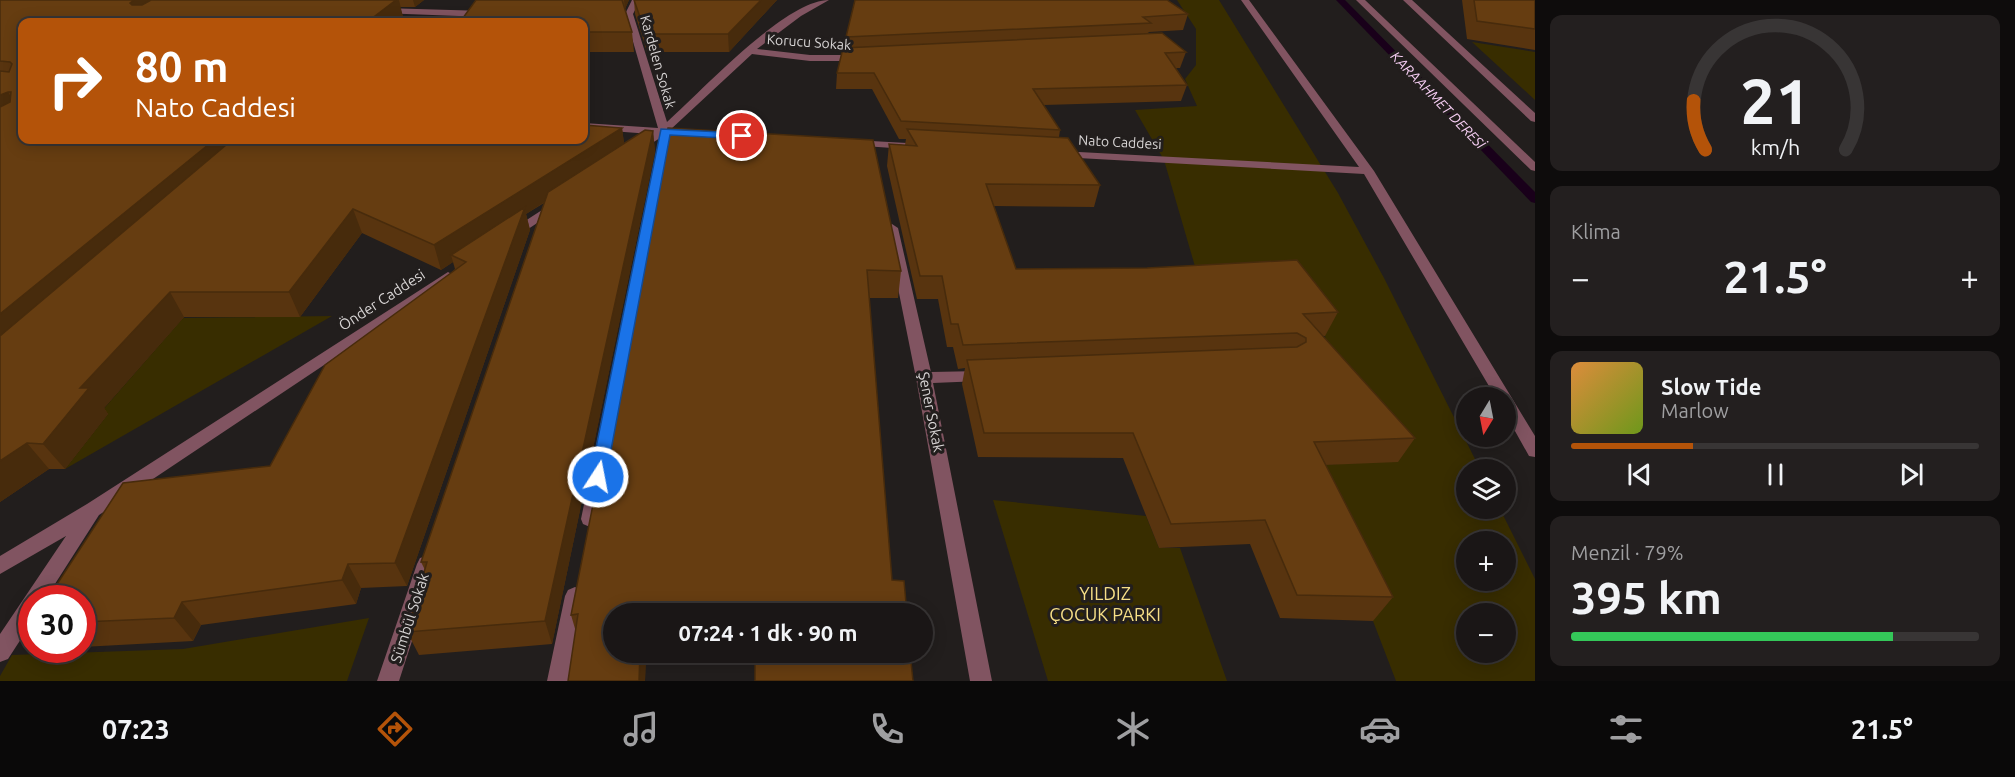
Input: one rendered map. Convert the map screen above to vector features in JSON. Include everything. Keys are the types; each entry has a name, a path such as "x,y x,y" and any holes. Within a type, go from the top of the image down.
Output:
{"street":[{"name":"Kardelen Sokak","path":"636,0 629,14 670,132"},
{"path":"588,531 666,137 750,51 791,20 825,0"},
{"path":"1245,0 1368,171 1498,387"},
{"path":"1360,0 1535,168"},
{"path":"1407,0 1535,119"},
{"path":"465,18 472,10"},
{"path":"375,11 472,10 492,14"},
{"path":"617,14 629,14"},
{"name":"Korucu Sokak","path":"750,51 810,58 872,58"},
{"path":"588,126 670,132"},
{"path":"629,156 670,132"},
{"path":"839,142 875,152 920,147"},
{"name":"Nato Caddesi","path":"1048,154 1368,171"},
{"path":"504,239 572,194"},
{"path":"536,238 544,213"},
{"name":"Şener Sokak","path":"889,218 924,378 981,681"},
{"name":"Önder Caddesi","path":"0,566 94,509 464,266"},
{"path":"924,378 996,375"},
{"path":"1516,418 1535,451"},
{"path":"44,585 94,509"},
{"name":"Sümbül Sokak","path":"388,681 434,545"},
{"path":"558,681 579,577"},
{"path":"0,652 18,625"}],"green space":[{"path":"1177,0 1219,0 1338,193 1384,278 1456,421 1456,447 1469,447 1475,459 1456,459 1456,519 1505,519 1511,531 1456,531 1456,591 1516,591 1516,541 1535,579 1535,681 1396,681 1373,621 1301,466 1397,461 1334,388 1325,336 1201,287 1164,160 1135,110 1197,106 1185,79 1196,65 1196,29"},
{"path":"1472,42 1535,52 1535,100"},
{"path":"332,316 65,469 108,414 100,413 183,318"},
{"name":"YILDIZ ÇOCUK PARKI","path":"993,500 1146,516 1159,548 1180,548 1227,681 1048,681"},
{"path":"369,618 347,681 0,681 0,676 12,655 18,655 18,663 96,663 96,652 183,649"}],"building":[{"path":"0,0 134,0 130,3 132,5 142,5 151,0 396,0 372,18 18,18 18,144 209,144 0,314 0,107 10,102 11,92 0,95 0,71 9,72 12,64 0,61"},
{"path":"476,0 622,0 632,32 588,32 588,18 463,18"},
{"path":"634,0 761,0 728,34 646,34"},
{"path":"855,0 1167,0 1188,14 1143,17 1151,23 846,37"},
{"path":"1474,0 1535,0 1535,29 1477,21"},
{"path":"1162,33 1186,52 1165,53 1187,85 1033,89 1060,130 901,121 874,73 837,73 843,48"},
{"path":"588,125 622,128 434,245 353,209 289,292 170,292 80,388 89,388 43,444 27,443 0,461 0,336 227,144 588,144"},
{"path":"668,128 873,140 901,271 867,270 892,580 904,581 906,603 603,603 603,663 640,663 639,681 568,681 578,614 571,615"},
{"path":"907,129 1068,138 1100,185 986,184 1016,269 1147,268 1297,260 1338,312 1303,314 1415,438 1314,442 1393,597 1297,595 1265,520 1171,524 1133,433 984,433 967,360 1297,347 1306,342 1306,338 1297,333 963,345 958,324 951,324 942,276 920,276 889,144 917,146"},
{"path":"645,130 653,131 545,621 407,632 427,562 421,562 548,192"},
{"path":"525,207 395,563 348,564 342,580 182,602 174,618 96,621 96,585 56,585 123,483 270,466 325,365 466,262 451,255"},
{"path":"755,663 911,663 913,681 755,681"}],"waterway":[{"name":"KARAAHMET DERESİ","path":"1340,0 1535,199"}],"route":[{"path":"598,477 666,137 664,132 742,136"}]}
